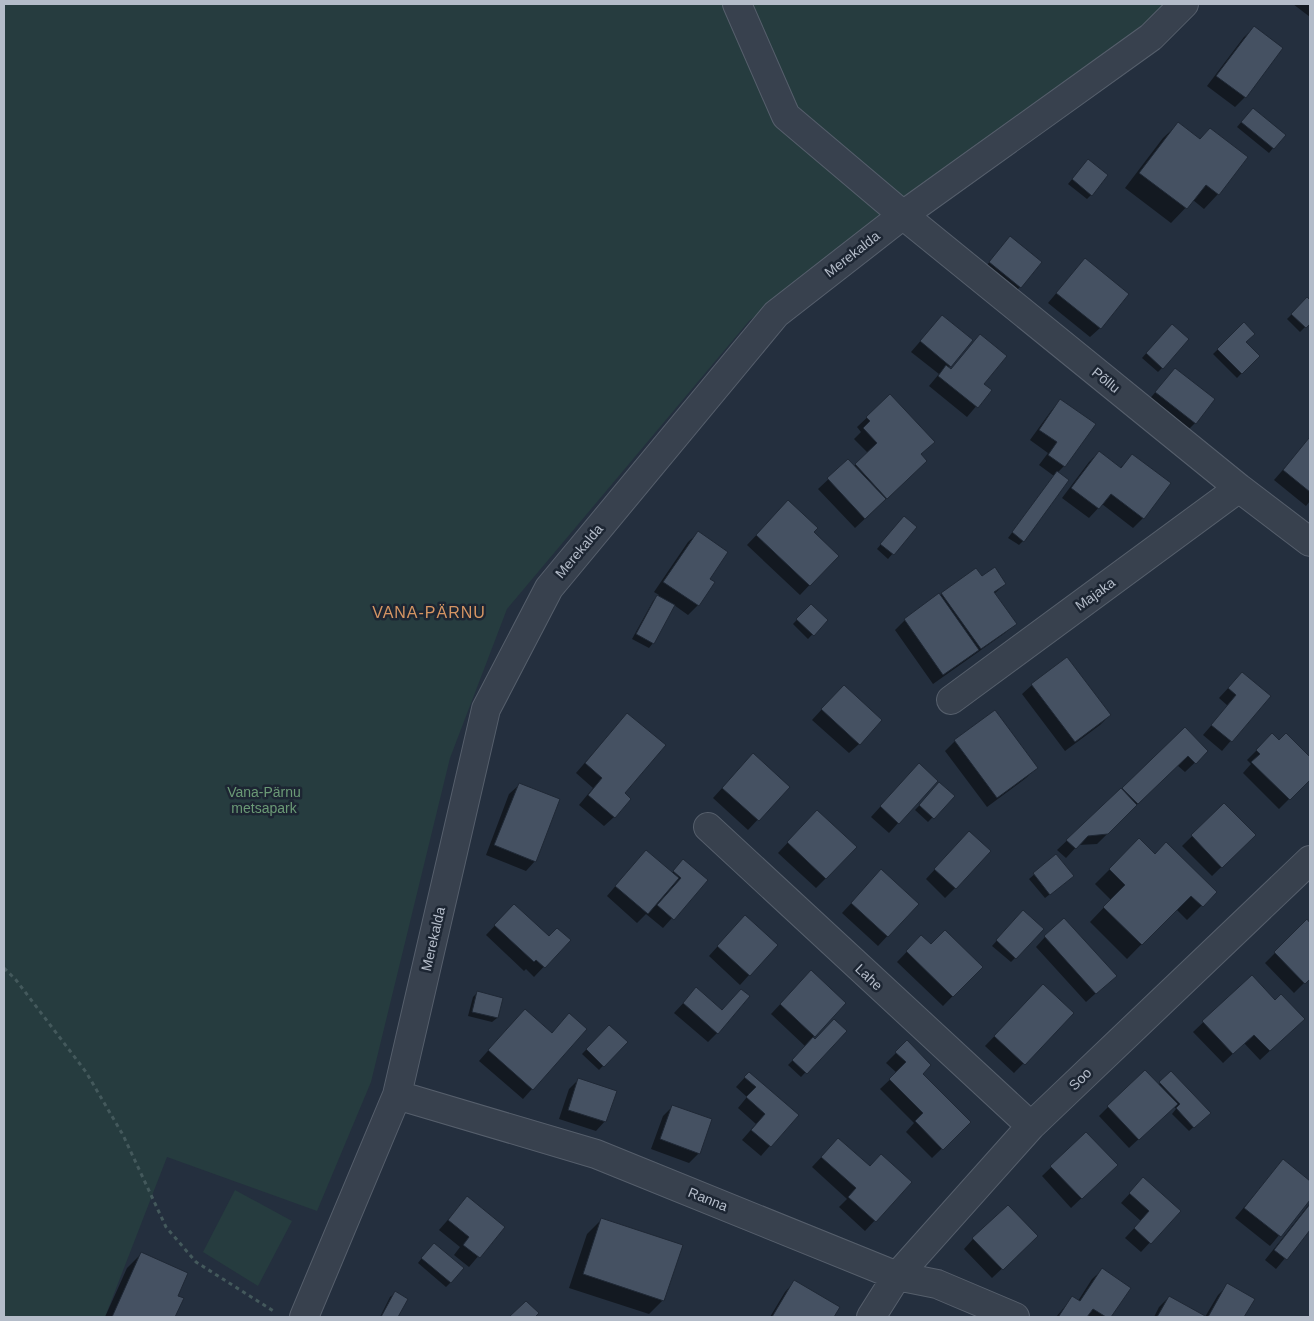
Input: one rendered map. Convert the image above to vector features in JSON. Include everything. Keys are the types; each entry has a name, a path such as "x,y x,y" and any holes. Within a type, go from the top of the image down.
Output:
{"street":[{"name":"Põllu","path":"737,4 786,116 1239,488 1310,542"},
{"name":"Merekalda","path":"291,1315 397,1095 486,709 549,588 776,314 903,214 1151,37 1184,4"},
{"name":"Majaka","path":"951,700 1239,488"},
{"name":"Lahe","path":"708,828 1031,1126"},
{"name":"Soo","path":"871,1317 898,1276 1031,1126 1310,860"},
{"name":"Ranna","path":"397,1095 596,1154 898,1276 937,1284 1015,1317"}],"path":[{"path":"4,968 16,980 86,1072 122,1135 166,1228 196,1262 264,1306 291,1315"}],"green space":[{"name":"Vana-Pärnu metsapark","path":"4,4 1165,4 1137,32 913,195 749,321 507,609 450,758 371,1082 317,1211 167,1157 105,1317 4,1317"},
{"path":"235,1190 292,1221 258,1286 203,1252"}],"building":[{"path":"1254,26 1283,48 1246,98 1216,76"},
{"path":"1253,108 1286,135 1274,149 1241,122"},
{"path":"1178,122 1200,139 1210,128 1248,157 1219,195 1206,185 1187,209 1139,173"},
{"path":"1088,159 1108,175 1092,196 1072,179"},
{"path":"1010,236 1042,262 1021,288 989,262"},
{"path":"1085,258 1129,294 1101,329 1056,293"},
{"path":"1307,297 1310,300 1310,324 1306,328 1291,314"},
{"path":"942,315 973,340 951,367 920,341"},
{"path":"1244,322 1255,334 1246,342 1260,356 1242,374 1217,349"},
{"path":"1172,324 1189,339 1163,369 1146,353"},
{"path":"980,334 1007,356 984,384 992,390 978,408 938,376 946,365 951,369"},
{"path":"1175,368 1215,399 1196,424 1155,392"},
{"path":"890,394 935,442 921,454 927,461 887,499 855,464 877,443 863,428 870,421 866,417"},
{"path":"1060,399 1096,424 1065,467 1048,455 1057,442 1039,430"},
{"path":"1310,439 1310,492 1283,470"},
{"path":"1099,451 1121,468 1132,454 1171,483 1144,519 1111,494 1099,509 1071,488"},
{"path":"848,459 886,499 865,519 827,478"},
{"path":"1057,471 1069,480 1024,542 1012,532"},
{"path":"788,500 818,528 814,532 839,556 810,586 756,535"},
{"path":"904,516 917,527 894,555 880,544"},
{"path":"698,531 728,552 710,579 715,582 699,606 663,582"},
{"path":"995,567 1006,584 994,592 1017,624 981,649 941,593 976,568 982,576"},
{"path":"939,593 979,650 943,675 904,619"},
{"path":"657,595 675,605 654,644 636,634"},
{"path":"811,604 828,620 814,636 796,619"},
{"path":"1067,657 1111,715 1075,742 1031,684"},
{"path":"1242,672 1271,696 1232,742 1211,725 1236,695 1228,688"},
{"path":"844,685 882,720 860,745 821,709"},
{"path":"995,710 1038,768 997,798 954,740"},
{"path":"627,713 666,745 625,793 631,799 615,818 588,795 602,778 585,763"},
{"path":"1185,727 1208,751 1196,764 1188,756 1138,804 1122,788"},
{"path":"1272,733 1279,740 1286,733 1310,757 1310,780 1290,800 1251,762 1260,754 1256,750"},
{"path":"753,753 790,787 759,821 722,788"},
{"path":"919,763 938,781 899,824 880,806"},
{"path":"939,782 955,796 934,819 919,805"},
{"path":"519,783 560,799 536,862 494,845"},
{"path":"1121,788 1137,805 1108,834 1088,836 1076,849 1066,840"},
{"path":"1224,803 1256,835 1222,868 1191,835"},
{"path":"817,810 857,847 826,879 787,842"},
{"path":"969,831 991,851 956,889 934,869"},
{"path":"1139,838 1155,854 1166,842 1217,892 1203,907 1191,896 1142,945 1103,907 1125,885 1109,869"},
{"path":"646,850 679,878 648,914 615,886"},
{"path":"1056,854 1074,876 1050,895 1033,873"},
{"path":"683,859 708,880 674,920 657,905 681,878 673,871"},
{"path":"881,869 919,904 888,937 851,903"},
{"path":"514,904 549,936 557,928 571,940 545,968 536,960 534,962 494,925"},
{"path":"1023,910 1044,929 1016,959 996,940"},
{"path":"745,915 778,945 750,976 717,946"},
{"path":"1064,918 1117,976 1096,994 1044,936"},
{"path":"1307,919 1310,923 1310,979 1305,984 1274,952"},
{"path":"945,930 983,967 953,997 906,951 921,935 931,944"},
{"path":"811,970 846,1003 815,1037 780,1004"},
{"path":"1252,975 1275,1000 1281,994 1305,1019 1270,1051 1254,1035 1233,1054 1202,1021"},
{"path":"1043,984 1074,1013 1025,1065 994,1036"},
{"path":"696,987 722,1010 741,989 750,996 718,1034 683,1003"},
{"path":"477,991 503,998 498,1018 472,1012"},
{"path":"525,1009 552,1033 569,1013 587,1029 533,1090 488,1050"},
{"path":"834,1019 847,1031 807,1074 792,1060 813,1037 815,1039"},
{"path":"609,1025 628,1042 604,1067 586,1049"},
{"path":"907,1040 931,1065 923,1074 971,1122 943,1150 915,1121 923,1113 889,1079 906,1062 895,1052"},
{"path":"1145,1070 1178,1104 1139,1140 1107,1106"},
{"path":"1171,1071 1211,1113 1194,1128 1176,1108 1180,1104 1159,1082"},
{"path":"749,1072 799,1115 771,1147 751,1130 765,1114 746,1097 756,1087 744,1077"},
{"path":"578,1078 617,1091 606,1122 568,1110"},
{"path":"672,1105 712,1119 700,1154 660,1139"},
{"path":"1086,1132 1118,1165 1082,1199 1050,1166"},
{"path":"838,1138 870,1166 881,1154 912,1182 876,1222 848,1197 856,1188 821,1157"},
{"path":"1283,1159 1310,1181 1310,1200 1281,1237 1244,1208"},
{"path":"1143,1177 1181,1211 1151,1244 1134,1228 1149,1211 1129,1193"},
{"path":"467,1196 505,1227 480,1258 463,1245 469,1237 448,1220"},
{"path":"1310,1204 1310,1230 1287,1260 1274,1250"},
{"path":"1008,1205 1038,1236 1003,1270 972,1238"},
{"path":"601,1218 683,1245 664,1301 583,1274"},
{"path":"434,1243 464,1268 451,1283 421,1258"},
{"path":"141,1252 188,1273 178,1296 184,1298 175,1317 112,1317"},
{"path":"1102,1268 1131,1288 1111,1317 1106,1317 1093,1309 1087,1317 1059,1316 1072,1296 1080,1301"},
{"path":"794,1280 840,1307 834,1317 772,1317"},
{"path":"1227,1283 1255,1299 1244,1317 1208,1317"},
{"path":"395,1291 408,1299 398,1317 381,1317"},
{"path":"1169,1296 1207,1317 1157,1317"},
{"path":"526,1301 539,1313 535,1317 509,1317"}],"district":[{"name":"VANA-PÄRNU","path":"429,612"}]}
